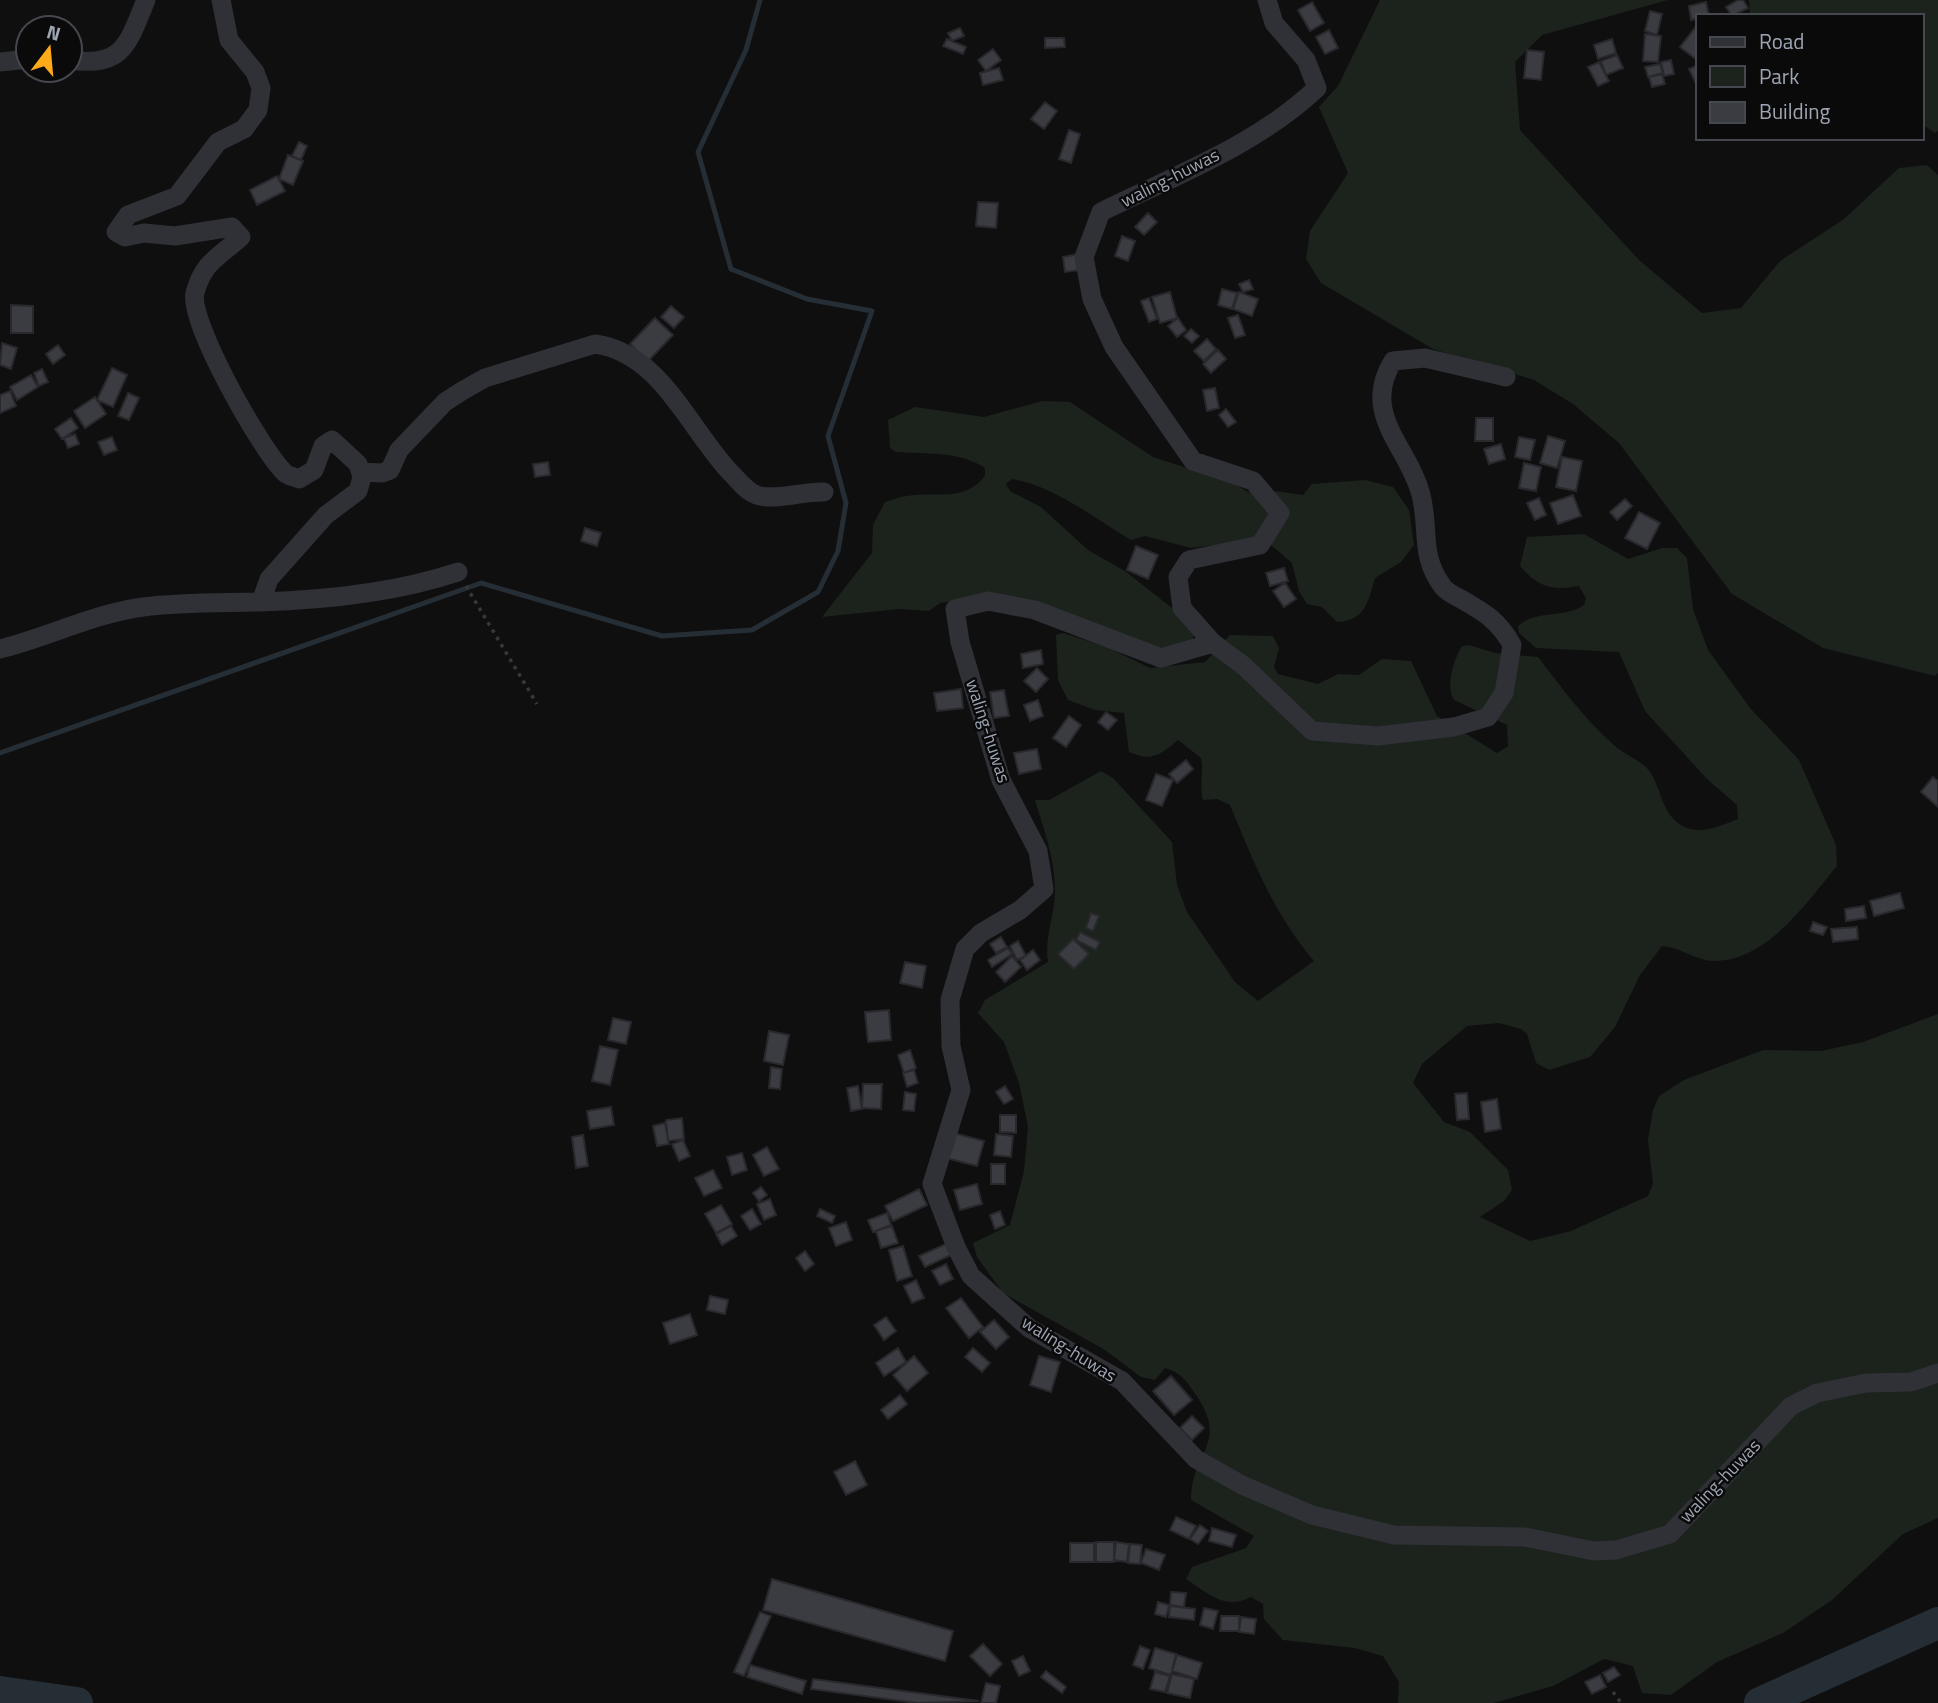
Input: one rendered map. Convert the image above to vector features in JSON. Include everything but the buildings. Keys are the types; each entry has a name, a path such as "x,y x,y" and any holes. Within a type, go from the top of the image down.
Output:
{"street":[{"path":"84,61 105,62 125,50 146,0"},
{"path":"221,0 229,40 255,72 261,88 258,110 244,129 218,142 177,196 128,215 116,232 125,237 144,233 175,236 232,227 241,237 207,263 194,296 210,345 242,413 286,474 299,479 314,470 323,446 332,440 358,464 362,477 358,491 326,515 269,579 261,602"},
{"name":"waling-huwas","path":"1267,0 1274,23 1306,60 1317,88 1290,114 1250,137 1101,212 1084,257 1092,299 1114,347 1193,461 1253,481 1280,513 1260,545 1189,560 1178,577 1182,608 1213,643 1161,657 1035,610 988,601 955,609 960,642 1001,780 1038,851 1044,889 1020,910 981,933 965,949 950,1000 951,1046 961,1090 932,1184 956,1247 971,1276 1029,1328 1122,1381 1196,1459 1242,1485 1312,1515 1394,1535 1525,1537 1594,1551 1634,1546 1671,1534 1791,1406 1817,1393 1866,1383 1911,1382 1938,1373"},
{"path":"361,472 382,473 390,470 399,450 445,402 473,384 563,352 595,344 610,346 648,366 711,452 746,488 759,496 824,492"},
{"path":"1213,643 1244,666 1312,732 1378,736 1454,727 1488,717 1504,693 1512,645 1492,616 1446,590 1428,563 1422,495 1395,445 1380,396 1382,377 1393,361 1425,358 1506,377"},
{"path":"0,649 99,616 142,607 203,602 261,602 387,591 458,572"}],"path":[{"path":"458,572 537,704"},
{"path":"1613,1692 1621,1703"}],"green space":[{"path":"1380,0 1668,0 1542,35 1515,62 1520,130 1639,260 1702,313 1741,308 1780,261 1844,219 1899,168 1927,165 1938,175 1938,673 1935,676 1823,648 1732,594 1619,443 1573,404 1534,380 1433,349 1321,283 1306,259 1310,231 1348,173 1319,107 1338,86"},
{"path":"1749,0 1938,0 1938,131 1935,133 1924,125 1924,14 1750,14"},
{"path":"1042,401 1070,402 1153,457 1231,482 1265,502 1275,491 1303,495 1312,484 1365,480 1393,487 1409,510 1414,545 1401,562 1375,578 1364,609 1359,614 1346,621 1337,622 1322,607 1307,604 1299,591 1292,563 1264,539 1191,548 1145,536 1131,540 1043,488 1012,479 1006,484 1010,491 1041,507 1088,550 1125,571 1181,615 1194,632 1192,645 1158,653 991,594 940,603 929,611 899,609 822,617 872,553 873,525 885,502 907,496 959,493 968,490 985,476 985,468 965,459 942,454 896,452 890,448 888,420 915,407 984,417"},
{"path":"1584,534 1628,559 1662,548 1677,548 1687,558 1693,609 1708,650 1750,708 1799,760 1836,845 1837,866 1784,928 1751,952 1733,959 1713,961 1662,946 1640,975 1615,1027 1590,1057 1549,1070 1536,1063 1527,1034 1521,1029 1499,1023 1467,1026 1422,1064 1413,1083 1444,1122 1470,1132 1508,1170 1512,1190 1504,1201 1480,1217 1530,1241 1571,1231 1648,1196 1653,1184 1648,1140 1653,1110 1659,1096 1684,1080 1763,1050 1821,1051 1863,1042 1938,1014 1938,1518 1903,1534 1832,1600 1783,1633 1717,1662 1671,1695 1642,1693 1633,1666 1604,1659 1553,1686 1494,1703 1398,1703 1399,1682 1383,1656 1355,1648 1283,1640 1264,1619 1263,1604 1251,1597 1242,1601 1225,1601 1209,1595 1186,1579 1192,1567 1246,1548 1254,1536 1191,1500 1193,1483 1209,1436 1209,1424 1194,1392 1182,1377 1165,1368 1155,1380 1141,1377 1105,1350 1003,1293 977,1257 973,1243 1010,1225 1024,1171 1028,1127 1019,1083 1004,1042 978,1013 985,1000 1048,962 1047,944 1055,900 1055,879 1035,800 1049,800 1101,771 1113,778 1172,842 1177,885 1187,912 1235,982 1258,1001 1314,961 1276,906 1230,805 1217,799 1203,800 1201,758 1178,740 1166,750 1150,757 1129,752 1124,713 1095,710 1068,700 1058,680 1056,635 1063,633 1107,647 1150,668 1205,662 1230,635 1273,636 1279,648 1274,667 1278,674 1318,684 1338,674 1359,675 1382,659 1411,661 1437,716 1497,753 1508,746 1507,725 1454,700 1450,680 1456,658 1462,646 1469,645 1495,653 1538,657 1604,736 1646,767 1656,783 1666,809 1678,823 1693,830 1700,830 1738,819 1737,805 1708,780 1645,711 1619,652 1536,648 1519,633 1518,626 1525,621 1576,609 1584,605 1586,598 1579,586 1546,586 1533,579 1520,566 1527,537"}],"waterway":[{"path":"0,753 481,583 662,636 752,630 818,592 838,551 846,503 828,436 872,311 807,299 731,269 698,152 746,50 760,0"},
{"path":"1760,1703 1938,1623"},
{"path":"0,1692 77,1703"}]}
